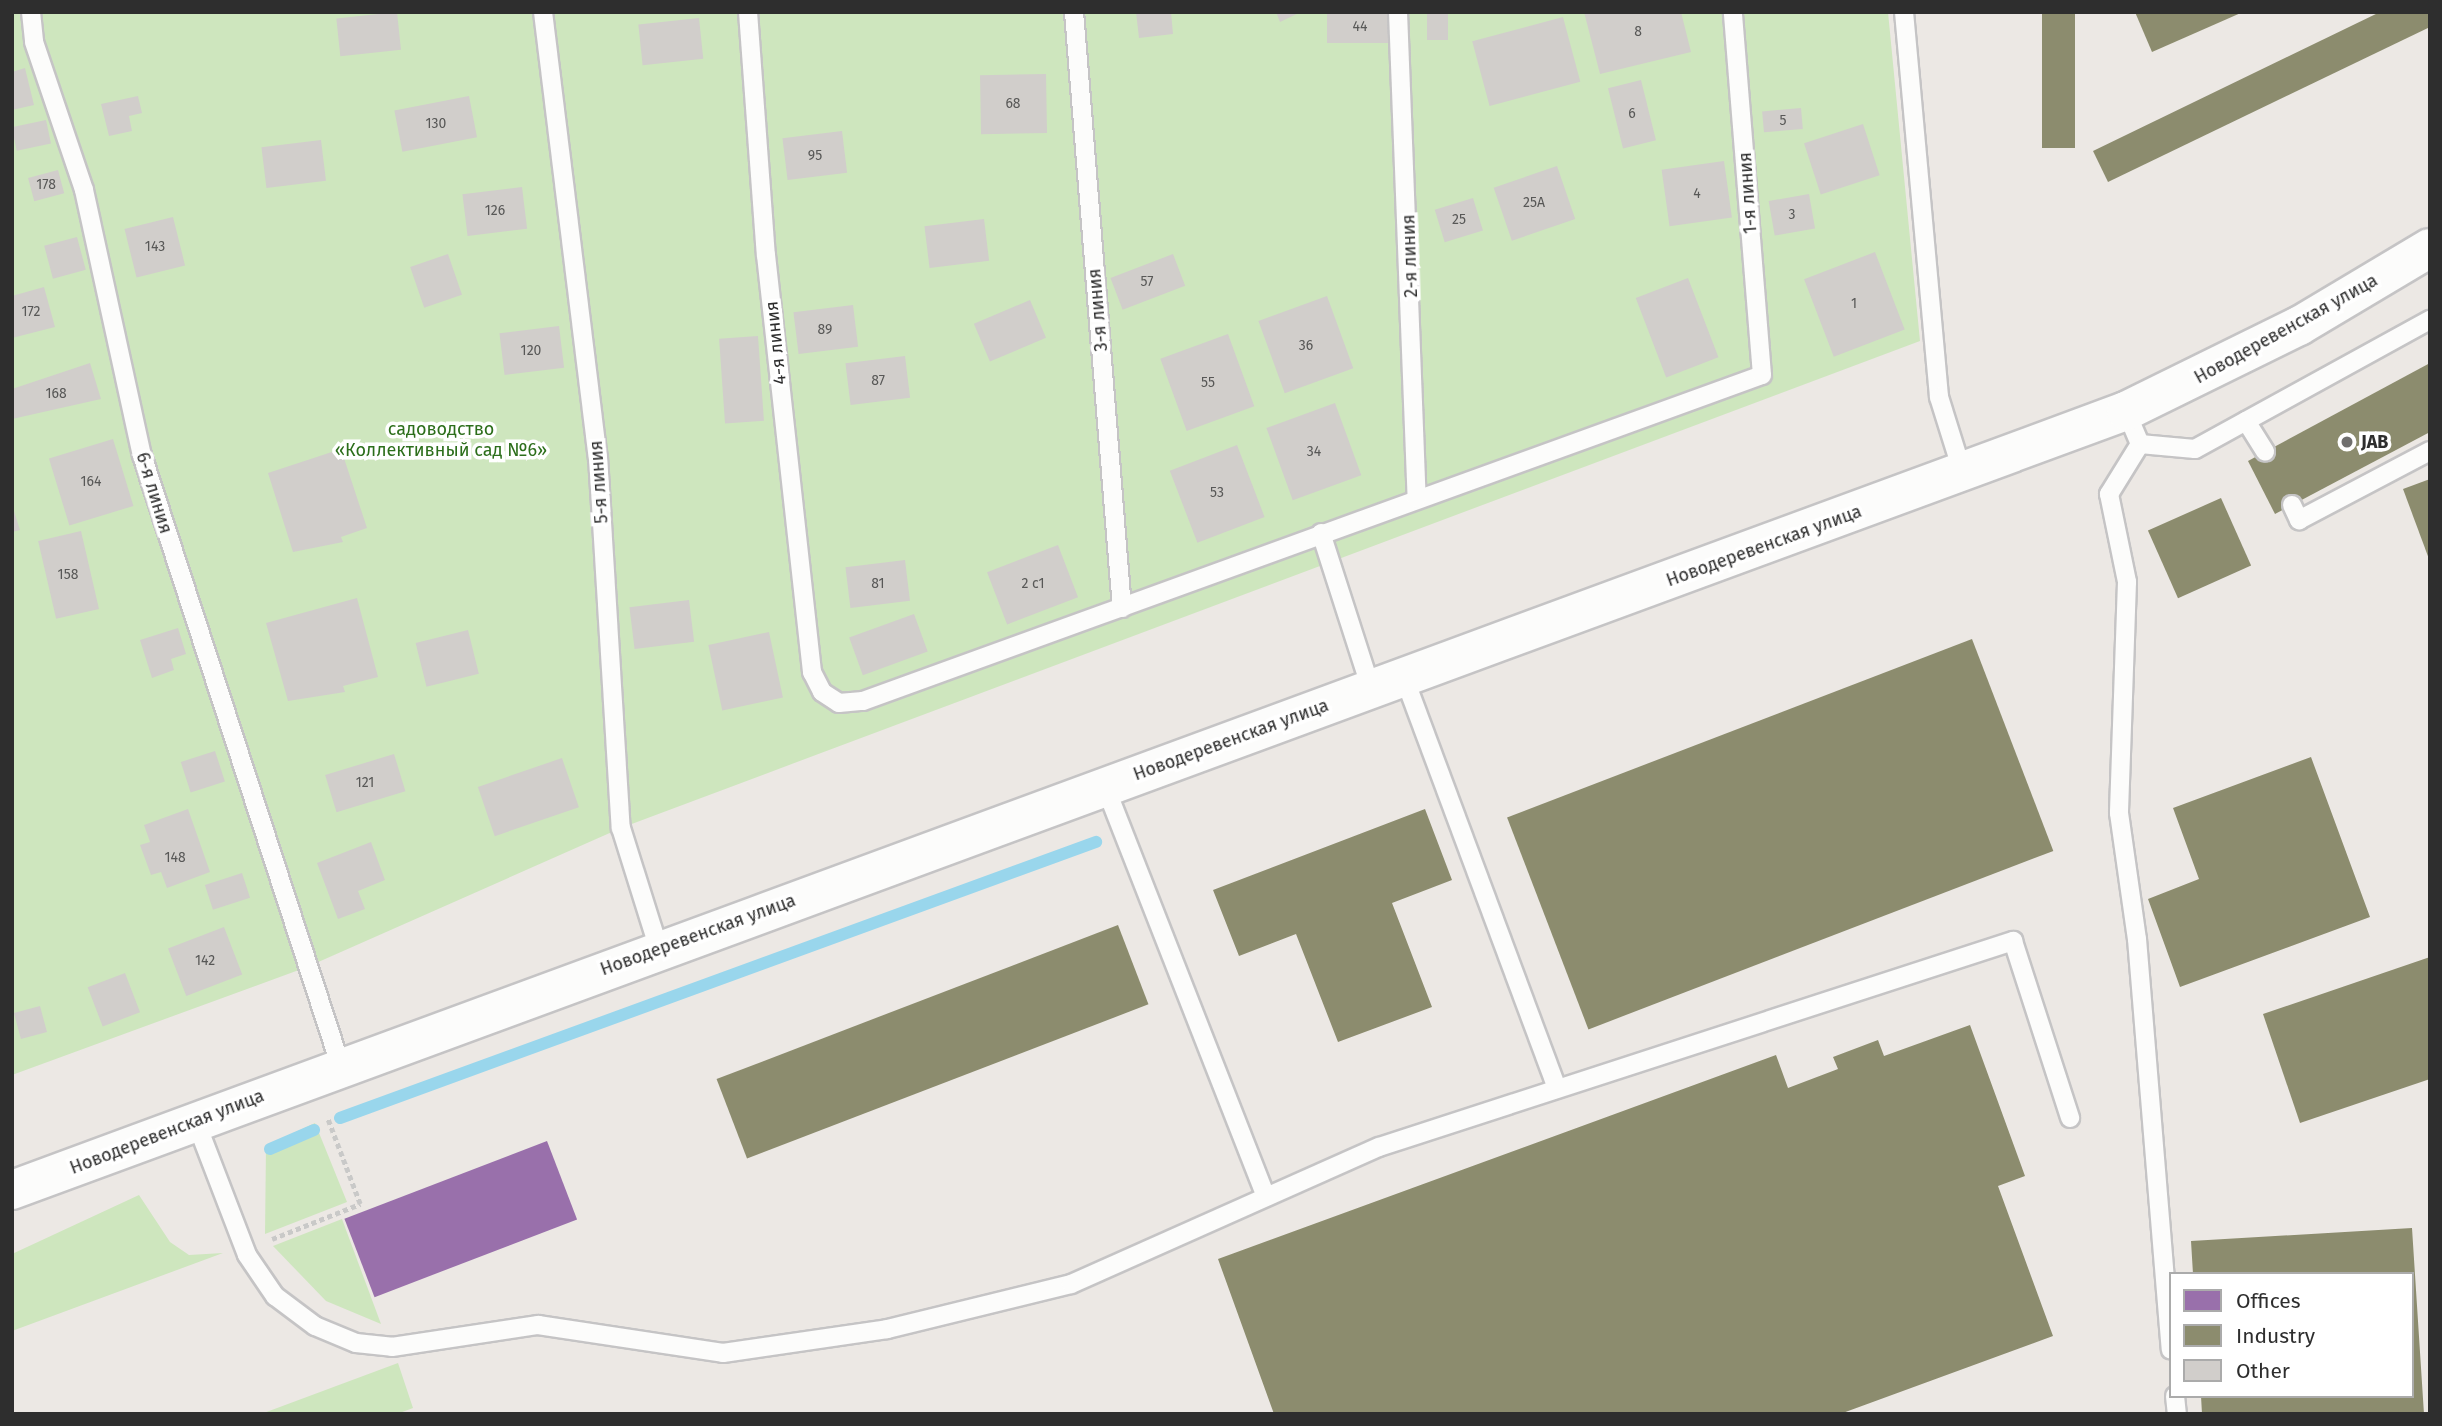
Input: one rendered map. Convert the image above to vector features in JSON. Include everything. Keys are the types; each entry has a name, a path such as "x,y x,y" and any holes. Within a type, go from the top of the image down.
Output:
{"main road":[{"name":"Новодеревенская улица","path":"12,1190 659,949 1963,474 2133,427 2245,355 2430,248"}],"lane":[{"name":"6-я линия","path":"31,12 34,42 84,190 142,455 341,1067"},
{"name":"5-я линия","path":"543,12 598,457 621,828 659,949"},
{"name":"4-я линия","path":"748,12 766,255 812,672 822,692 839,703 863,701 1122,608"},
{"name":"3-я линия","path":"1074,12 1122,608"},
{"name":"2-я линия","path":"1398,12 1417,499"},
{"name":"1-я линия","path":"1417,499 1762,375 1734,12"},
{"path":"1904,12 1939,397 1963,474"},
{"path":"2169,1326 2137,939 2119,813 2127,582 2109,494 2133,427 2195,449 2430,320"},
{"path":"2246,422 2265,452"},
{"path":"2292,505 2299,520 2430,451"},
{"path":"1122,608 1417,499"},
{"path":"1321,533 1387,683 1557,1089"},
{"path":"1105,786 1266,1197"},
{"path":"196,1122 247,1255 275,1296 315,1326 356,1343 392,1347 538,1325 723,1353 887,1329 1071,1284 1379,1147 2013,941 2070,1118"}],"path":[{"path":"275,1238 360,1204 322,1103"}],"green space":[{"name":"садоводство «Коллективный сад №6»","path":"12,12 1888,12 1920,341 621,828 307,967 12,1075"},
{"path":"315,1123 347,1202 265,1234 266,1146"},
{"path":"139,1195 170,1242 189,1255 223,1253 12,1331 12,1254"},
{"path":"342,1219 381,1324 326,1301 273,1246"},
{"path":"398,1363 413,1408 397,1414 261,1414"}],"building: Offices":[{"path":"547,1141 577,1219 375,1297 344,1219"}],"building: Industry":[{"path":"2042,12 2075,12 2075,148 2042,148"},
{"path":"2135,12 2243,12 2152,52"},
{"path":"2380,12 2430,12 2430,27 2108,182 2093,151"},
{"name":"JAB","path":"2430,363 2430,432 2275,514 2248,461"},
{"path":"2430,479 2430,559 2429,559 2403,489"},
{"path":"2221,498 2251,566 2178,598 2148,531"},
{"path":"1972,639 2053,851 1588,1029 1507,817"},
{"path":"2311,757 2370,917 2180,987 2148,899 2199,879 2173,808"},
{"path":"1425,809 1452,880 1392,903 1432,1007 1338,1042 1296,934 1239,956 1213,890"},
{"path":"1118,925 1148,1004 747,1158 717,1079"},
{"path":"2430,957 2430,1079 2300,1123 2263,1014"},
{"path":"1970,1025 2025,1176 1998,1186 2053,1336 1840,1414 1274,1414 1218,1259 1776,1055 1788,1088 1838,1069 1833,1057 1878,1040 1884,1056"},
{"path":"2412,1228 2424,1414 2202,1414 2201,1398 2414,1398 2414,1272 2193,1272 2191,1241"}],"building: Other":[{"path":"397,12 401,50 340,56 336,18"},
{"path":"1136,12 1171,12 1173,34 1139,38"},
{"path":"1276,12 1301,12 1280,22"},
{"path":"1327,12 1394,12 1394,43 1327,43"},
{"path":"1427,12 1448,12 1448,40 1427,40"},
{"path":"1584,12 1681,12 1691,52 1600,74"},
{"path":"1563,17 1580,82 1490,106 1472,41"},
{"path":"699,18 703,59 643,65 638,24"},
{"path":"25,68 34,105 12,110 12,72"},
{"path":"1046,74 1047,133 981,134 980,75"},
{"path":"1641,80 1656,140 1623,148 1608,88"},
{"path":"138,96 142,113 129,116 132,131 109,136 101,104"},
{"path":"469,96 477,137 402,152 394,111"},
{"path":"1801,108 1803,129 1764,132 1762,111"},
{"path":"46,120 51,143 17,151 12,127"},
{"path":"1863,124 1880,175 1821,195 1804,143"},
{"path":"842,131 847,173 788,180 782,138"},
{"path":"321,140 326,181 266,188 261,147"},
{"path":"1724,161 1732,217 1670,226 1662,170"},
{"path":"1557,166 1575,219 1512,241 1494,188"},
{"path":"58,170 64,193 34,201 28,178"},
{"path":"522,187 527,229 468,236 462,194"},
{"path":"1809,194 1815,228 1775,236 1769,201"},
{"path":"1473,198 1483,231 1445,242 1435,210"},
{"path":"173,217 185,266 137,278 124,229"},
{"path":"984,219 989,261 930,268 924,226"},
{"path":"77,237 86,270 53,279 44,246"},
{"path":"1875,252 1905,329 1834,357 1804,279"},
{"path":"448,254 462,295 424,308 410,267"},
{"path":"1173,254 1185,286 1123,310 1110,278"},
{"path":"1688,278 1718,357 1666,377 1636,298"},
{"path":"44,287 55,327 12,338 12,296"},
{"path":"1327,296 1353,368 1285,393 1258,321"},
{"path":"1030,300 1046,338 990,362 974,324"},
{"path":"853,305 858,347 799,354 793,312"},
{"path":"559,326 564,368 505,375 499,333"},
{"path":"1228,334 1254,406 1187,431 1160,359"},
{"path":"758,336 764,421 725,424 719,339"},
{"path":"905,356 910,398 851,405 845,363"},
{"path":"90,363 101,399 12,419 12,389"},
{"path":"1335,403 1361,475 1293,500 1266,428"},
{"path":"113,439 133,506 69,526 49,459"},
{"path":"1237,445 1265,517 1197,543 1170,471"},
{"path":"341,449 367,528 341,537 343,542 293,552 268,473"},
{"path":"12,505 20,530 12,532"},
{"path":"81,531 99,609 56,619 38,541"},
{"path":"1058,545 1078,597 1007,625 987,572"},
{"path":"905,560 910,601 850,608 845,567"},
{"path":"357,598 378,677 343,686 345,692 288,701 266,623"},
{"path":"689,600 694,642 635,649 629,607"},
{"path":"914,614 928,652 863,675 849,638"},
{"path":"178,628 186,654 171,659 174,670 152,678 140,640"},
{"path":"468,630 479,674 426,687 416,643"},
{"path":"769,632 783,698 722,710 708,645"},
{"path":"215,751 225,781 191,793 181,762"},
{"path":"394,754 405,791 337,812 325,775"},
{"path":"562,758 579,807 495,836 478,787"},
{"path":"188,809 210,872 167,888 161,872 151,875 140,845 150,842 144,825"},
{"path":"371,842 385,880 358,891 365,909 338,919 317,863"},
{"path":"242,873 250,898 213,910 205,885"},
{"path":"224,927 242,975 186,996 168,949"},
{"path":"125,973 140,1012 103,1027 88,987"},
{"path":"40,1006 47,1032 21,1039 14,1013"}],"waterway":[{"path":"340,1118 1096,842"},
{"path":"270,1149 314,1130"}],"place":[{"name":"JAB","path":"2347,442"}]}
